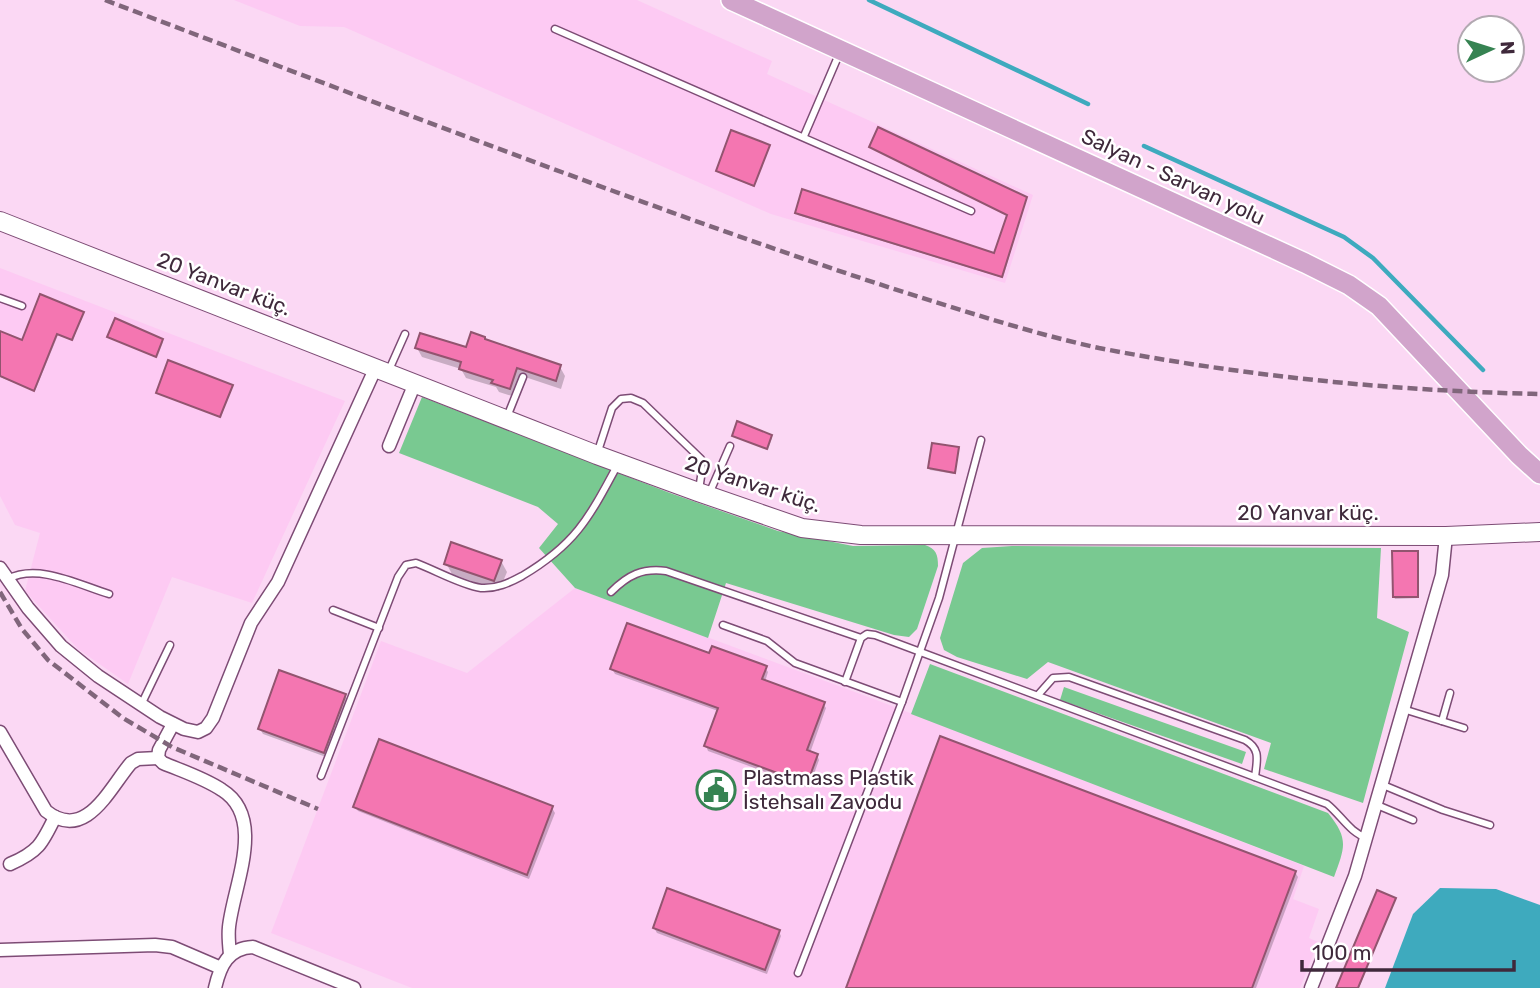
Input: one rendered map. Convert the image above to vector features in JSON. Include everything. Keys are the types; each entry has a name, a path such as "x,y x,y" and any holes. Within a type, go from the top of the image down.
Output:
{"main road":[{"name":"Salyan - Sarvan yolu","path":"731,0 1305,263 1356,289 1393,319 1519,455 1540,474"}],"street":[{"name":"20 Yanvar küç.","path":"0,221 619,463 802,528 834,533 956,535 1446,536 1540,532"},
{"path":"4,574 28,608 61,646 98,676 173,724 198,732 206,728 213,718 251,623 278,582 382,370"},
{"path":"389,446 415,383"},
{"path":"1311,988 1355,876 1377,806 1442,575 1446,536"},
{"path":"158,758 159,750 173,724"},
{"path":"0,732 46,811 66,820 80,818 92,812 103,802 131,763 158,758"},
{"path":"158,758 163,763 222,790 231,798 243,818 244,854 229,926 230,954"},
{"path":"10,864 29,856 39,848 55,817"},
{"path":"0,950 155,944 172,947 221,968"},
{"path":"215,988 221,968 230,954 242,948 253,947 266,950 354,988"}],"lane":[{"path":"555,29 971,211"},
{"path":"804,136 840,50"},
{"path":"0,298 22,306"},
{"path":"382,370 405,334"},
{"path":"506,419 523,377"},
{"path":"597,454 612,408 621,399 631,398 643,403 701,459 703,493"},
{"path":"798,973 921,651 939,598 981,440"},
{"path":"703,493 730,446"},
{"path":"321,776 398,577 406,565 416,563 481,588 496,587 512,581 559,552 576,535 619,463"},
{"path":"611,592 634,573 650,569 666,571 861,638"},
{"path":"4,574 49,575 108,594"},
{"path":"333,610 379,628"},
{"path":"723,625 755,635 795,663 902,702"},
{"path":"845,682 861,638 867,634 875,635 1327,804 1338,812 1353,830 1367,838"},
{"path":"141,705 170,645"},
{"path":"1038,695 1053,678 1069,677 1245,740 1254,745 1258,755 1255,776"},
{"path":"1442,721 1450,692"},
{"path":"1403,709 1464,728"},
{"path":"1383,785 1443,810 1490,825"},
{"path":"1377,806 1413,820"}],"shaded area":[{"path":"234,0 637,0 772,61 767,74 1033,195 1005,283 771,214 344,27 300,26"},
{"path":"0,268 345,401 252,603 172,577 128,684 78,649 25,591 40,533 15,525 0,496"},
{"name":"Plastmass Plastik İstehsalı Zavodu","path":"575,588 879,701 1304,866 1293,899 1319,909 1309,938 1318,942 1300,988 412,988 271,933 381,641 467,673"}],"green space":[{"path":"422,397 670,493 778,531 853,546 925,545 932,548 938,558 938,566 917,629 909,637 894,635 726,583 708,638 575,588 539,548 558,524 538,507 399,453"},
{"path":"982,548 1381,548 1377,618 1409,632 1363,803 1264,769 1271,743 1048,662 1027,679 957,657 944,650 940,638 963,563"},
{"path":"930,664 1328,813 1339,830 1343,844 1334,877 911,714"},
{"path":"1064,687 1246,752 1242,764 1060,700"}],"water":[{"path":"1440,888 1496,889 1540,905 1540,988 1385,988 1413,914"}],"building":[{"path":"878,127 1027,197 1002,277 795,213 802,189 994,253 1007,215 869,147"},
{"path":"731,130 770,145 754,186 716,171"},
{"path":"40,294 84,312 72,340 57,334 34,391 0,376 0,331 22,340"},
{"path":"115,318 163,339 156,357 107,337"},
{"path":"471,332 561,365 556,381 517,368 510,389 491,383 493,380 459,369 461,362 415,348 420,333 466,347"},
{"path":"168,360 233,385 220,417 156,393"},
{"path":"737,421 772,435 767,449 732,436"},
{"path":"932,443 959,447 955,473 928,468"},
{"path":"451,542 502,560 494,581 444,564"},
{"path":"1392,551 1418,551 1418,597 1393,597"},
{"path":"627,623 709,653 712,646 767,666 762,679 825,702 807,750 818,754 807,784 704,746 718,708 610,669"},
{"path":"279,670 346,694 324,753 258,729"},
{"path":"940,736 1296,871 1252,988 846,988"},
{"path":"379,739 553,806 527,875 353,807"},
{"path":"667,888 780,930 765,970 653,928"},
{"path":"1377,890 1396,898 1358,988 1336,988"}],"waterway":[{"path":"869,0 1088,104"},
{"path":"1144,146 1344,237 1373,258 1483,370"}],"railway":[{"path":"105,0 690,219 892,288 1047,335 1154,358 1263,374 1374,386 1540,394"},
{"path":"0,592 22,629 48,660 123,718 172,747 318,809"}],"place":[{"name":"Plastmass Plastik İstehsalı Zavodu","path":"716,790"}]}
